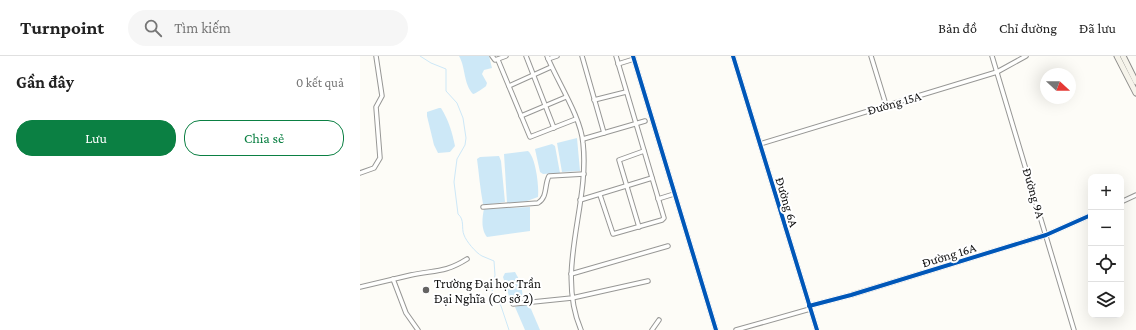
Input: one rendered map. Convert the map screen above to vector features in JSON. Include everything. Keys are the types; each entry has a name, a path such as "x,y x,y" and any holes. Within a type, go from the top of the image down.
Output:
{"street":[{"path":"360,173 374,168 380,158 376,107 382,96 376,56"},
{"path":"492,56 494,60 498,60 506,56"},
{"path":"526,56 554,128"},
{"path":"557,56 547,58 576,118 582,139 584,174 571,274 572,306 581,330"},
{"path":"582,56 604,134"},
{"path":"600,195 613,234 662,220 664,218 616,56"},
{"name":"Đường 6A","path":"733,56 817,330"},
{"path":"871,56 886,105"},
{"name":"Đường 9A","path":"992,56 1074,330"},
{"name":"Đường 15A","path":"760,144 997,72 1026,56"},
{"path":"1117,56 1136,93"},
{"path":"1123,56 1136,82"},
{"path":"618,64 633,58 716,330"},
{"path":"498,60 530,137 576,118"},
{"path":"509,86 551,67"},
{"path":"594,100 626,92"},
{"path":"521,116 566,97"},
{"path":"582,139 604,134 645,121"},
{"path":"639,227 620,160 644,151"},
{"path":"483,207 538,203 542,201 546,192 549,176 584,174"},
{"path":"580,200 652,178"},
{"path":"658,199 674,194"},
{"path":"1124,201 1136,195"},
{"name":"Đường 16A","path":"736,330 1046,235 1088,216"},
{"path":"571,274 668,246"},
{"path":"360,287 393,279 444,271 453,268 466,259"},
{"path":"393,279 406,313 418,330"},
{"path":"513,304 572,298 648,281"},
{"path":"652,330 659,320"}],"water":[{"path":"459,56 489,56 492,68 484,70 482,74 487,83 486,86 474,94 470,90 466,80 463,65"},
{"path":"441,108 446,117 453,136 455,146 450,152 438,153 434,145 427,112"},
{"path":"577,138 580,171 562,172 557,143"},
{"path":"552,144 555,146 560,173 543,174 540,172 535,149"},
{"path":"528,151 535,166 538,197 527,201 509,204 507,203 504,154"},
{"path":"499,156 501,161 505,202 485,205 483,204 477,159 480,157"},
{"path":"530,207 530,231 487,237 485,234 482,224 484,209"},
{"path":"515,272 521,283 523,298 514,301 509,296 503,277 505,273"},
{"path":"525,304 531,309 540,330 525,330 515,307"}],"waterway":[{"path":"420,56 431,63 446,69 446,91 457,103 463,118 466,138 465,145 457,159 454,182 458,214 462,221 465,238 474,250 484,257 494,261 495,275 492,292 501,306 509,330"}],"cycle path":[{"path":"633,56 716,330"},
{"path":"733,56 817,330"},
{"path":"809,306 851,295 1046,235 1088,216"}],"place":[{"name":"Trường Đại học Trần Đại Nghĩa (Cơ sở 2)","path":"426,290"}]}
